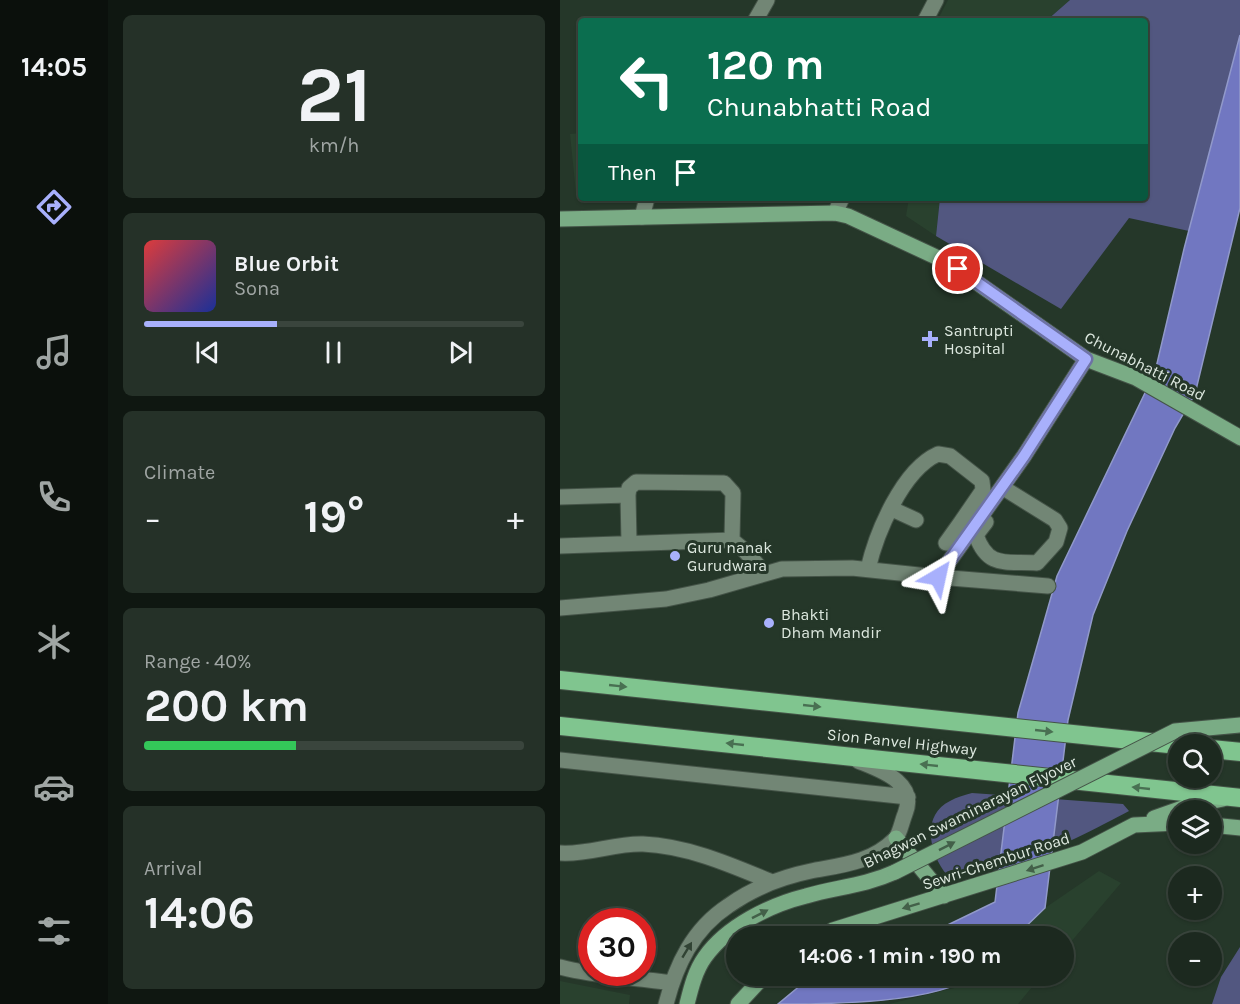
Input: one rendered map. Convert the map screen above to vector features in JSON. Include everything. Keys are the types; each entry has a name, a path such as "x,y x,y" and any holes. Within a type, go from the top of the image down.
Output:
{"highway":[{"name":"Sion Panvel Highway","path":"560,680 1168,744"},
{"name":"Sion Panvel Highway","path":"560,726 1236,798"},
{"path":"1222,750 1241,752"}],"main road":[{"name":"Chunabhatti Road","path":"560,219 835,213 848,216 949,263 1086,359 1136,378 1241,438"},
{"name":"Bhagwan Swaminarayan Flyover","path":"687,1004 696,972 705,956 721,940 748,921 782,903 873,882 1175,731 1241,725"},
{"path":"1134,825 1185,807 1236,798"},
{"name":"Sewri-Chembur Road","path":"846,926 1082,852 1134,825 1168,823"},
{"path":"1222,826 1241,828"},
{"path":"896,838 944,896"},
{"path":"738,1004 755,986"}],"street":[{"path":"757,18 767,0"},
{"path":"927,18 936,0"},
{"path":"642,217 646,201"},
{"path":"835,213 841,201"},
{"path":"1005,489 1046,513 1060,528 1056,542 1037,563 990,559 976,535 1086,359"},
{"path":"868,569 879,531 910,478 933,456 942,454 968,468 984,485 966,526 938,577"},
{"path":"629,542 628,495 629,488 636,482 724,483 733,493 732,540"},
{"path":"946,543 1005,489"},
{"path":"560,497 628,495"},
{"path":"892,509 916,520"},
{"path":"560,546 732,540 764,572"},
{"path":"1011,583 1015,562"},
{"path":"560,608 666,599 709,590 764,572 782,569 868,569 1048,586"},
{"path":"666,1004 672,983 689,947 707,924 729,905 772,882 813,871 856,864 896,838 908,806 908,797 899,781 890,774 847,756"},
{"path":"560,760 908,797"},
{"path":"560,853 577,854 641,844 651,845 698,854 772,882"},
{"path":"560,968 581,973 636,977 672,983"}],"shaded area":[{"path":"948,0 1070,0 1049,18 939,18"},
{"path":"1070,0 1240,0 1240,35 1189,231 1129,218 1061,309 936,236 940,201 1148,201 1148,18 1049,18"},
{"path":"578,133 578,193 576,193 570,134"},
{"path":"908,201 940,201 936,236 906,216"},
{"path":"972,793 1123,804 1129,811 1065,843 1015,864 968,875 947,875 933,847 931,826 934,816 953,800"},
{"path":"1099,871 1121,883 1074,938 1074,926 1026,926 1045,908"},
{"path":"1240,947 1240,1004 1212,1004 1218,986 1222,986 1222,975"},
{"path":"560,981 630,995 629,1004 560,1004"},
{"path":"963,986 1033,986 1018,1004 889,1004"}],"water":[{"path":"1240,35 1240,208 1195,394 1175,428 1127,531 1093,615 1068,720 1045,908 1026,926 946,926 995,902 1018,713 1057,576 1155,372 1184,249"},
{"path":"800,986 954,986 909,997 881,1000 825,1004 778,1004"}],"place":[{"name":"Santrupti Hospital","path":"930,339"},
{"name":"Guru nanak Gurudwara","path":"675,556"},
{"name":"Bhakti Dham Mandir","path":"769,623"}],"route":[{"path":"938,577 1024,456 1086,359 958,269"}]}
